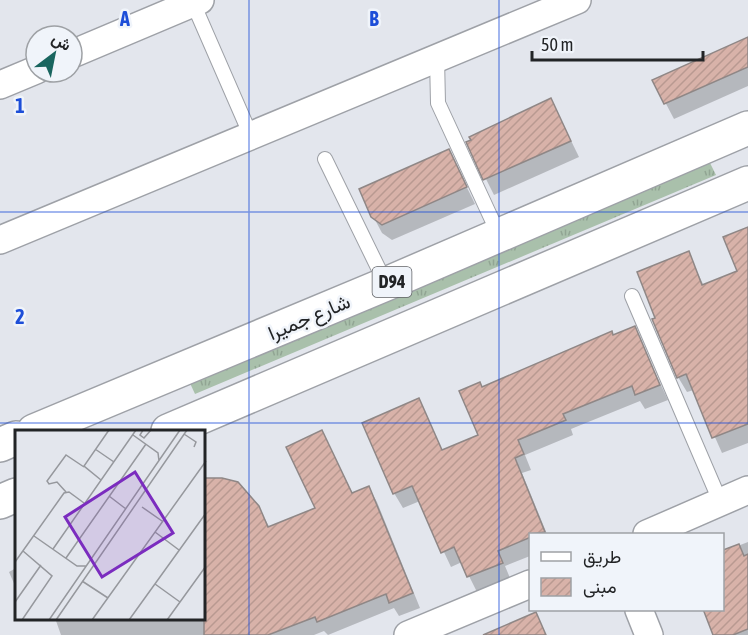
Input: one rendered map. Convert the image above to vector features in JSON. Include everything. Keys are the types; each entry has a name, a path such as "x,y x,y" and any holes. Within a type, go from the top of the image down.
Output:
{"main road":[{"name":"شارع جميرا","path":"36,430 386,284 748,128"},
{"name":"D94","path":"170,430 748,183"},
{"path":"0,445 15,438"},
{"path":"0,502 15,495"}],"street":[{"path":"0,240 577,0"},
{"path":"84,49 197,2"},
{"path":"0,85 24,75"},
{"path":"649,533 748,490"},
{"path":"408,635 529,585"},
{"path":"640,611 649,635"}],"lane":[{"path":"197,2 250,136"},
{"path":"437,58 438,103 499,235"},
{"path":"325,159 386,284"},
{"path":"632,296 720,501"}],"green space":[{"path":"710,163 716,175 195,394 189,381"}],"building":[{"path":"748,37 748,67 664,104 652,80"},
{"path":"551,98 571,141 483,180 466,142 471,140 469,137"},
{"path":"449,149 467,187 382,225 371,217 359,189"},
{"path":"748,227 748,424 712,438 686,374 677,378 652,319 655,318 637,272 689,251 702,285 737,271 723,237"},
{"path":"635,326 660,385 635,395 632,386 563,414 566,420 518,440 524,454 515,458 545,532 529,533 529,538 498,551 503,563 467,577 454,547 441,553 412,486 393,494 362,423 419,398 442,450 478,435 459,391 480,382 482,387 612,331 613,335"},
{"path":"322,430 352,493 369,486 413,593 389,603 386,594 317,622 315,617 268,635 204,635 204,620 206,620 206,478 222,478 238,482 259,506 268,527 315,508 286,447"},
{"path":"739,544 744,556 748,554 748,629 733,635 713,635 704,611 724,611 724,550"},
{"path":"536,612 546,635 483,635"}]}
